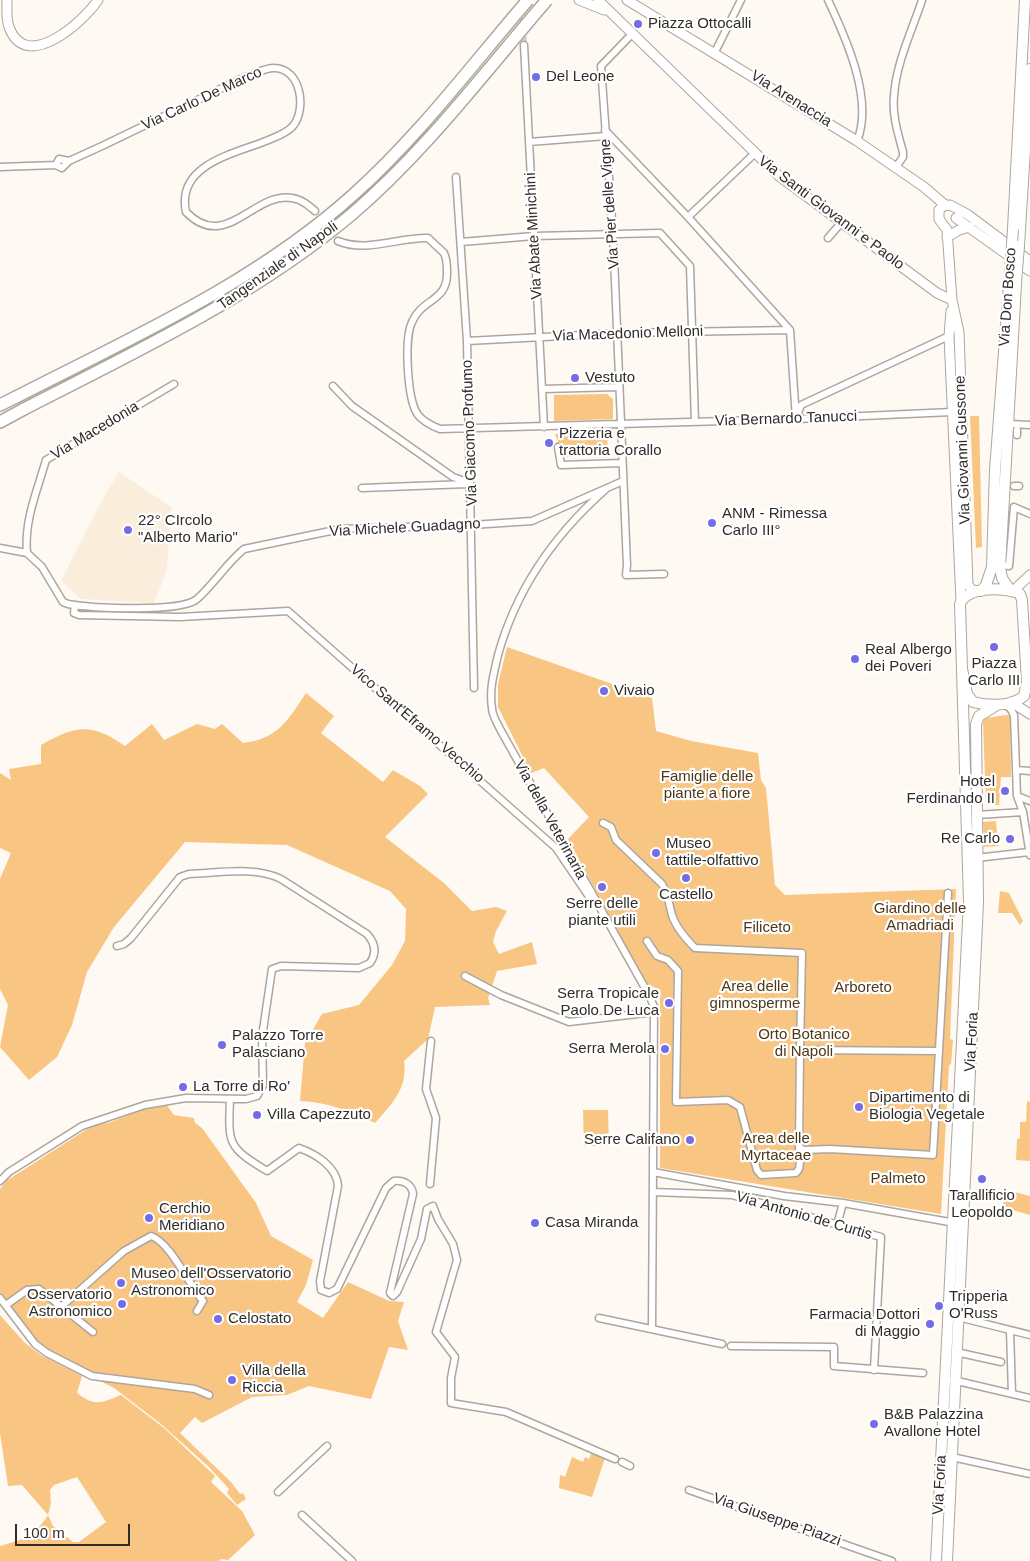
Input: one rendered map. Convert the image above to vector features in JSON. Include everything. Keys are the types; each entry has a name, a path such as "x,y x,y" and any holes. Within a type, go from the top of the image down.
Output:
{"highway":[{"name":"Tangenziale di Napoli","path":"0,406 199,303 247,274 313,228 389,161 528,0"},
{"name":"Tangenziale di Napoli","path":"0,422 208,314 318,242 352,214 408,162 547,0"}],"main road":[{"path":"7,0 10,29 15,37 30,45 43,45 64,34 84,17 98,0"},
{"path":"579,0 609,12"},
{"path":"598,0 609,12"},
{"name":"Via Arenaccia","path":"619,0 629,1 715,52 857,141 896,167 945,205 952,206 955,216"},
{"name":"Via Don Bosco","path":"1012,591 1001,576 1001,565 1014,430 1013,229 1021,214 1025,0"},
{"name":"Via Santi Giovanni e Paolo","path":"609,12 633,33 754,154 779,176 937,293 952,300"},
{"name":"Via Don Bosco","path":"981,591 988,580 992,567 996,462 1013,285 1019,246 1030,69"},
{"name":"Via Giovanni Gussone","path":"945,205 938,214 946,230 952,300 959,332 968,585 972,590 981,591"},
{"path":"955,216 1030,271"},
{"path":"946,230 955,216"},
{"path":"955,216 975,218 1030,261"},
{"path":"946,230 959,230 970,227"},
{"name":"Via Giovanni Gussone","path":"952,300 949,336 961,601"},
{"path":"952,412 962,412"},
{"path":"1012,591 1030,575"},
{"path":"981,591 1012,591 1020,594 1022,600 1027,646 1028,693 1020,699 1000,704 988,705 972,702 967,694 962,669 961,601 981,591"},
{"name":"Via Foria","path":"962,669 966,816 974,858"},
{"path":"1011,702 1030,714"},
{"path":"977,815 976,719 1000,704"},
{"name":"Via Foria","path":"936,1561 950,1379 957,1224 972,1043 974,858 977,815"},
{"name":"Via Foria","path":"947,1561 952,1457 950,1379 956,1352 958,1316 957,1224"}],"street":[{"path":"715,52 741,0"},
{"path":"828,0 852,52 862,124 857,141"},
{"path":"896,167 903,157 903,152 896,123 894,96 899,66 922,0"},
{"name":"Via Pier delle Vigne","path":"622,462 613,234 602,66 633,33"},
{"name":"Via Abate Minichini","path":"524,45 544,427"},
{"name":"Via Carlo De Marco","path":"0,167 56,165 59,159 66,162 245,77 267,69 277,68 289,73 295,80 299,91 300,111 293,126 280,135 209,163 192,177 186,187 184,201 186,212 204,225 221,226 283,198 303,201 315,211"},
{"path":"529,142 605,133 688,217 790,330 796,419"},
{"path":"688,217 754,154"},
{"name":"Via Giacomo Profumo","path":"456,178 467,340 474,688"},
{"path":"828,238 841,223"},
{"path":"461,242 534,236 660,233 690,266 695,422"},
{"path":"338,241 360,246 428,238 444,253 447,284 444,291 418,312 412,320 408,333 410,398 418,414 428,424 440,429 468,430 620,424"},
{"name":"Via Macedonio Melloni","path":"467,340 692,331 790,330"},
{"path":"796,419 801,405 949,336"},
{"name":"Via Macedonia","path":"27,554 26,536 28,519 46,460 174,384"},
{"path":"333,386 352,406 453,477 470,483"},
{"path":"543,389 618,387"},
{"name":"Via Bernardo Tanucci","path":"620,424 952,412"},
{"path":"1014,430 1030,424"},
{"path":"558,446 561,465 622,462 626,575 664,574"},
{"path":"605,490 623,481"},
{"path":"362,488 470,483"},
{"name":"Via Michele Guadagno","path":"75,605 162,608 183,606 196,600 232,559 244,549 340,529 532,521 605,490"},
{"name":"Via della Veterinaria","path":"605,490 575,518 537,565 520,597 503,640 491,682 492,709 500,729 597,907 650,998 654,1012 652,1329"},
{"path":"1001,565 1009,566 1014,507 1030,514"},
{"path":"0,548 27,554 42,567 63,602 75,605"},
{"name":"Vico Sant'Eframo Vecchio","path":"75,605 74,613 79,615 137,618 271,610 290,613 556,848 585,893 597,907"},
{"path":"974,858 1030,854 1017,796 1014,715 1010,708 1000,704"},
{"path":"1016,770 1030,771"},
{"path":"1017,796 1030,801"},
{"path":"977,815 1022,812"},
{"path":"604,823 611,827 616,840 662,884 667,893 672,917 695,948 802,954 799,1145 802,1149 799,1169 796,1173 761,1175 757,1170 742,1114 735,1102 728,1100 676,1102 678,971 668,960 657,956 647,942"},
{"path":"0,1181 9,1172 91,1122 167,1100 191,1098 251,1099 261,1092 264,1078 262,1037 270,973 278,966 362,968 372,962 375,948 367,934 281,879 261,873 189,874 180,877 131,938 118,946"},
{"path":"802,1149 933,1155 948,893"},
{"path":"465,976 499,994 570,1022 654,1012"},
{"path":"430,1041 426,1089 436,1118 430,1184"},
{"path":"800,1050 939,1051"},
{"path":"230,1099 230,1136 232,1145 239,1154 266,1171 299,1148 333,1170 338,1186 320,1281 320,1287 324,1292 329,1293 337,1289 389,1184 401,1181 408,1184 413,1192 390,1290 392,1296 397,1292 421,1239 427,1209 433,1206 453,1244 457,1260 436,1332 455,1357 451,1378 451,1403 502,1411 614,1459"},
{"path":"653,1172 784,1196 843,1203 957,1224"},
{"path":"732,1195 733,1186"},
{"name":"Via Antonio de Curtis","path":"653,1192 732,1195 883,1240 874,1370"},
{"path":"837,1226 843,1203"},
{"path":"62,1306 124,1251 151,1236 159,1241 176,1262 203,1301 197,1311"},
{"path":"6,1305 24,1291 33,1288 44,1292 93,1332"},
{"path":"0,1298 35,1344 47,1353 92,1376 195,1389 209,1396"},
{"path":"958,1316 1030,1335"},
{"path":"598,1318 722,1344"},
{"path":"1010,1330 1012,1394"},
{"path":"731,1346 834,1347 834,1366 923,1373"},
{"path":"956,1352 1001,1362"},
{"path":"950,1379 1030,1398"},
{"path":"278,1492 327,1446"},
{"path":"952,1457 1030,1474"},
{"path":"622,1462 630,1466"},
{"name":"Via Giuseppe Piazzi","path":"689,1490 892,1561"},
{"path":"302,1515 352,1561"}],"shaded area":[{"name":"22° CIrcolo \"Alberto Mario\"","path":"119,472 171,507 167,570 154,603 81,599 61,581 103,498"}],"green space":[{"path":"607,394 613,399 613,419 554,421 554,395"},
{"path":"970,416 979,416 982,547 976,548"},
{"path":"607,432 608,456 565,457 555,434"},
{"name":"Orto Botanico di Napoli","path":"507,647 652,698 656,731 691,741 758,753 761,780 766,788 775,885 785,895 956,889 950,1039 953,1040 951,1064 949,1065 941,1214 660,1168 660,990 646,984 568,839 589,817 544,768 531,773 498,707 498,684"},
{"path":"306,693 334,716 321,733 383,782 393,770 420,786 428,794 385,837 444,883 472,911 496,907 507,911 496,931 493,942 499,954 532,942 537,964 497,971 488,998 490,1005 435,1007 428,1039 404,1061 405,1071 401,1087 393,1102 375,1123 339,1108 320,1103 300,1101 305,1043 322,1014 359,1005 392,965 405,941 406,909 390,891 287,845 185,842 114,927 87,972 72,1025 57,1057 29,1080 0,1047 8,1005 0,989 0,879 11,853 0,848 0,773 11,780 9,769 41,764 41,745 74,730 84,729 103,733 125,746 152,724 164,740 197,724 215,729 222,724 243,743 255,741 274,733 281,727"},
{"path":"1010,716 1011,777 1001,777 999,805 986,805 983,723 985,718"},
{"path":"996,821 998,846 984,847 983,822"},
{"path":"1000,891 1009,893 1023,921 1020,925 1012,913 998,913"},
{"path":"1027,1101 1030,1102 1030,1161 1016,1160 1017,1139 1020,1138 1020,1122 1026,1122"},
{"path":"166,1104 174,1115 194,1118 195,1123 202,1128 256,1203 271,1236 313,1260 306,1285 297,1302 323,1318 348,1282 389,1301 404,1302 398,1321 408,1350 389,1347 371,1399 309,1386 287,1395 252,1397 202,1423 195,1417 180,1433 231,1482 240,1494 243,1493 246,1499 237,1505 227,1493 229,1489 209,1467 161,1424 114,1388 39,1350 0,1302 0,1189 6,1181 92,1126 111,1122 148,1107"},
{"path":"583,1110 608,1110 609,1146 584,1146"},
{"path":"1007,1190 1030,1196 1030,1215 1002,1207"},
{"path":"0,1315 25,1343 41,1355 82,1376 77,1393 94,1402 103,1402 121,1395 164,1428 215,1476 211,1482 242,1511 255,1535 228,1560 221,1559 219,1561 0,1561 0,1546 33,1533 48,1515 22,1485 8,1486 0,1433","holes":["77,1477 106,1522 79,1542 73,1542 53,1526 48,1515 51,1503 50,1490 54,1485"]},
{"path":"592,1452 605,1458 592,1497 559,1488 560,1475 565,1477 572,1457 583,1462 585,1457 589,1459"}],"tunnel":[{"path":"522,9 524,45"}],"place":[{"name":"Piazza Ottocalli","path":"638,24"},
{"name":"Del Leone","path":"536,77"},
{"name":"Vestuto","path":"575,378"},
{"name":"Pizzeria e trattoria Corallo","path":"549,443"},
{"name":"ANM - Rimessa Carlo III°","path":"712,523"},
{"name":"22° CIrcolo \"Alberto Mario\"","path":"128,530"},
{"name":"Piazza Carlo III","path":"994,647"},
{"name":"Real Albergo dei Poveri","path":"855,659"},
{"name":"Vivaio","path":"604,691"},
{"name":"Hotel Ferdinando II","path":"1005,791"},
{"name":"Re Carlo","path":"1010,839"},
{"name":"Museo tattile-olfattivo","path":"656,853"},
{"name":"Castello","path":"686,878"},
{"name":"Serre delle piante utili","path":"602,887"},
{"name":"Serra Tropicale Paolo De Luca","path":"669,1003"},
{"name":"Palazzo Torre Palasciano","path":"222,1045"},
{"name":"Serra Merola","path":"665,1049"},
{"name":"La Torre di Ro'","path":"183,1087"},
{"name":"Dipartimento di Biologia Vegetale","path":"859,1107"},
{"name":"Villa Capezzuto","path":"257,1115"},
{"name":"Serre Califano","path":"690,1140"},
{"name":"Tarallificio Leopoldo","path":"982,1179"},
{"name":"Cerchio Meridiano","path":"149,1218"},
{"name":"Casa Miranda","path":"535,1223"},
{"name":"Museo dell'Osservatorio Astronomico","path":"121,1283"},
{"name":"Osservatorio Astronomico","path":"122,1304"},
{"name":"Tripperia O'Russ","path":"939,1306"},
{"name":"Celostato","path":"218,1319"},
{"name":"Farmacia Dottori di Maggio","path":"930,1324"},
{"name":"Villa della Riccia","path":"232,1380"},
{"name":"B&B Palazzina Avallone Hotel","path":"874,1424"}],"park label":[{"name":"Famiglie delle piante a fiore","path":"707,786"},
{"name":"Giardino delle Amadriadi","path":"920,918"},
{"name":"Filiceto","path":"767,928"},
{"name":"Arboreto","path":"863,988"},
{"name":"Area delle gimnosperme","path":"755,996"},
{"name":"Area delle Myrtaceae","path":"776,1148"},
{"name":"Palmeto","path":"898,1179"}]}
